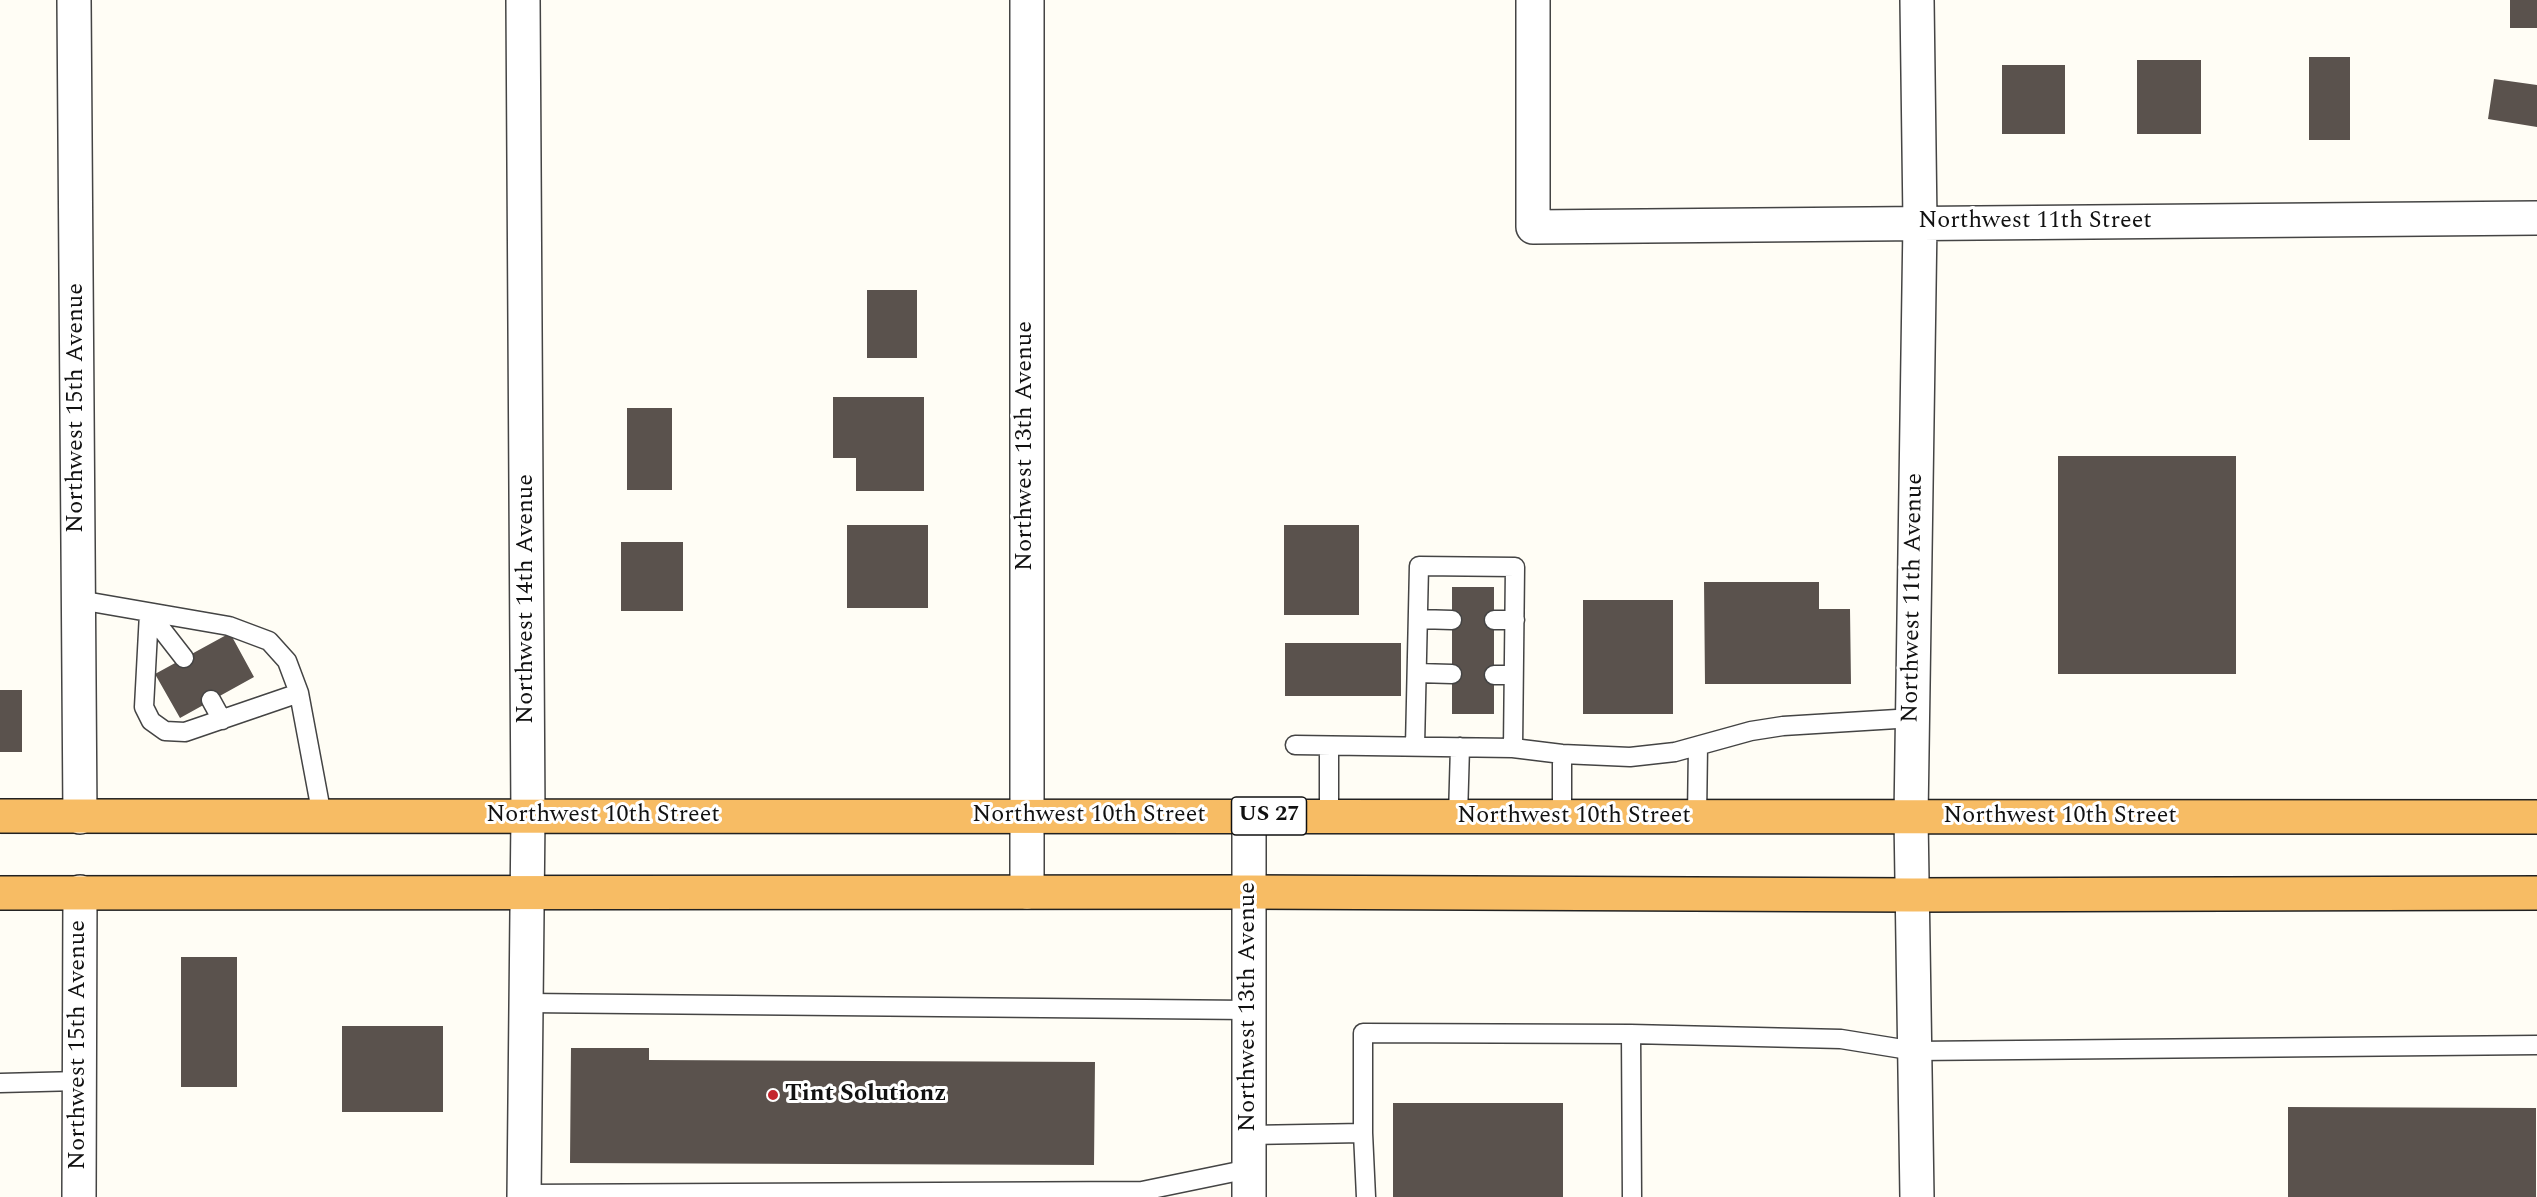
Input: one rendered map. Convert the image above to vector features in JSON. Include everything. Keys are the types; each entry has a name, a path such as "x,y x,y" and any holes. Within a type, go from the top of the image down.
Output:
{"highway":[{"name":"Northwest 10th Street","path":"0,816 2537,817"},
{"path":"0,893 1249,892 1912,895 2537,893"}],"street":[{"name":"Northwest 15th Avenue","path":"74,0 80,817"},
{"name":"Northwest 14th Avenue","path":"523,0 528,816 524,1195"},
{"name":"Northwest 13th Avenue","path":"1027,0 1027,892"},
{"name":"Northwest 11th Street","path":"1533,0 1533,227 2537,218"},
{"name":"Northwest 11th Avenue","path":"1917,0 1920,222 1911,817 1917,1197"},
{"name":"Northwest 13th Avenue","path":"1249,816 1249,1183"},
{"name":"Northwest 15th Avenue","path":"79,1197 80,892"}],"lane":[{"path":"1415,746 1419,566 1515,567 1513,748"},
{"path":"79,600 229,626 269,641 287,661 299,693 322,816"},
{"path":"149,613 184,658"},
{"path":"149,613 144,707 150,721 165,731 185,732 299,693"},
{"path":"1418,619 1452,620"},
{"path":"1494,620 1515,620"},
{"path":"1417,673 1452,674"},
{"path":"1494,675 1514,675"},
{"path":"211,700 222,720"},
{"path":"1295,744 1513,748 1562,754 1630,757 1675,752 1751,731 1783,726 1912,718"},
{"path":"1329,746 1329,816"},
{"path":"1697,817 1698,746"},
{"path":"1458,816 1460,747"},
{"path":"1562,754 1562,818"},
{"path":"526,1003 1249,1010"},
{"path":"1366,1197 1364,1033 1631,1034 1841,1039 1915,1051 2537,1045"},
{"path":"1631,1034 1632,1197"},
{"path":"0,1083 79,1081"},
{"path":"1249,1135 1364,1133"},
{"path":"524,1195 1142,1191 1249,1183"}],"building":[{"path":"2510,0 2537,0 2537,28 2510,28"},
{"path":"2309,57 2350,57 2350,140 2309,140"},
{"path":"2137,60 2201,60 2201,134 2137,134"},
{"path":"2002,65 2065,65 2065,134 2002,134"},
{"path":"2494,79 2537,85 2537,127 2488,119"},
{"path":"867,290 917,290 917,358 867,358"},
{"path":"833,397 924,397 924,491 856,491 856,458 833,458"},
{"path":"627,408 672,408 672,490 627,490"},
{"path":"2058,456 2236,456 2236,674 2058,674"},
{"path":"847,525 928,525 928,608 847,608"},
{"path":"1284,525 1359,525 1359,615 1284,615"},
{"path":"621,542 683,542 683,611 621,611"},
{"path":"1704,582 1819,582 1819,609 1850,609 1851,684 1705,684"},
{"path":"1452,587 1494,587 1494,714 1452,714"},
{"path":"1583,600 1673,600 1673,714 1583,714"},
{"path":"230,633 254,677 180,718 155,674"},
{"path":"1285,643 1401,643 1401,696 1285,696"},
{"path":"0,690 22,690 22,752 0,752"},
{"path":"181,957 237,957 237,1087 181,1087"},
{"path":"342,1026 443,1026 443,1112 342,1112"},
{"path":"571,1048 649,1048 649,1060 1095,1062 1094,1165 570,1163"},
{"path":"1393,1103 1563,1103 1563,1197 1393,1197"},
{"path":"2288,1107 2536,1108 2536,1197 2288,1197"}],"place":[{"name":"Tint Solutionz","path":"773,1095"}]}
